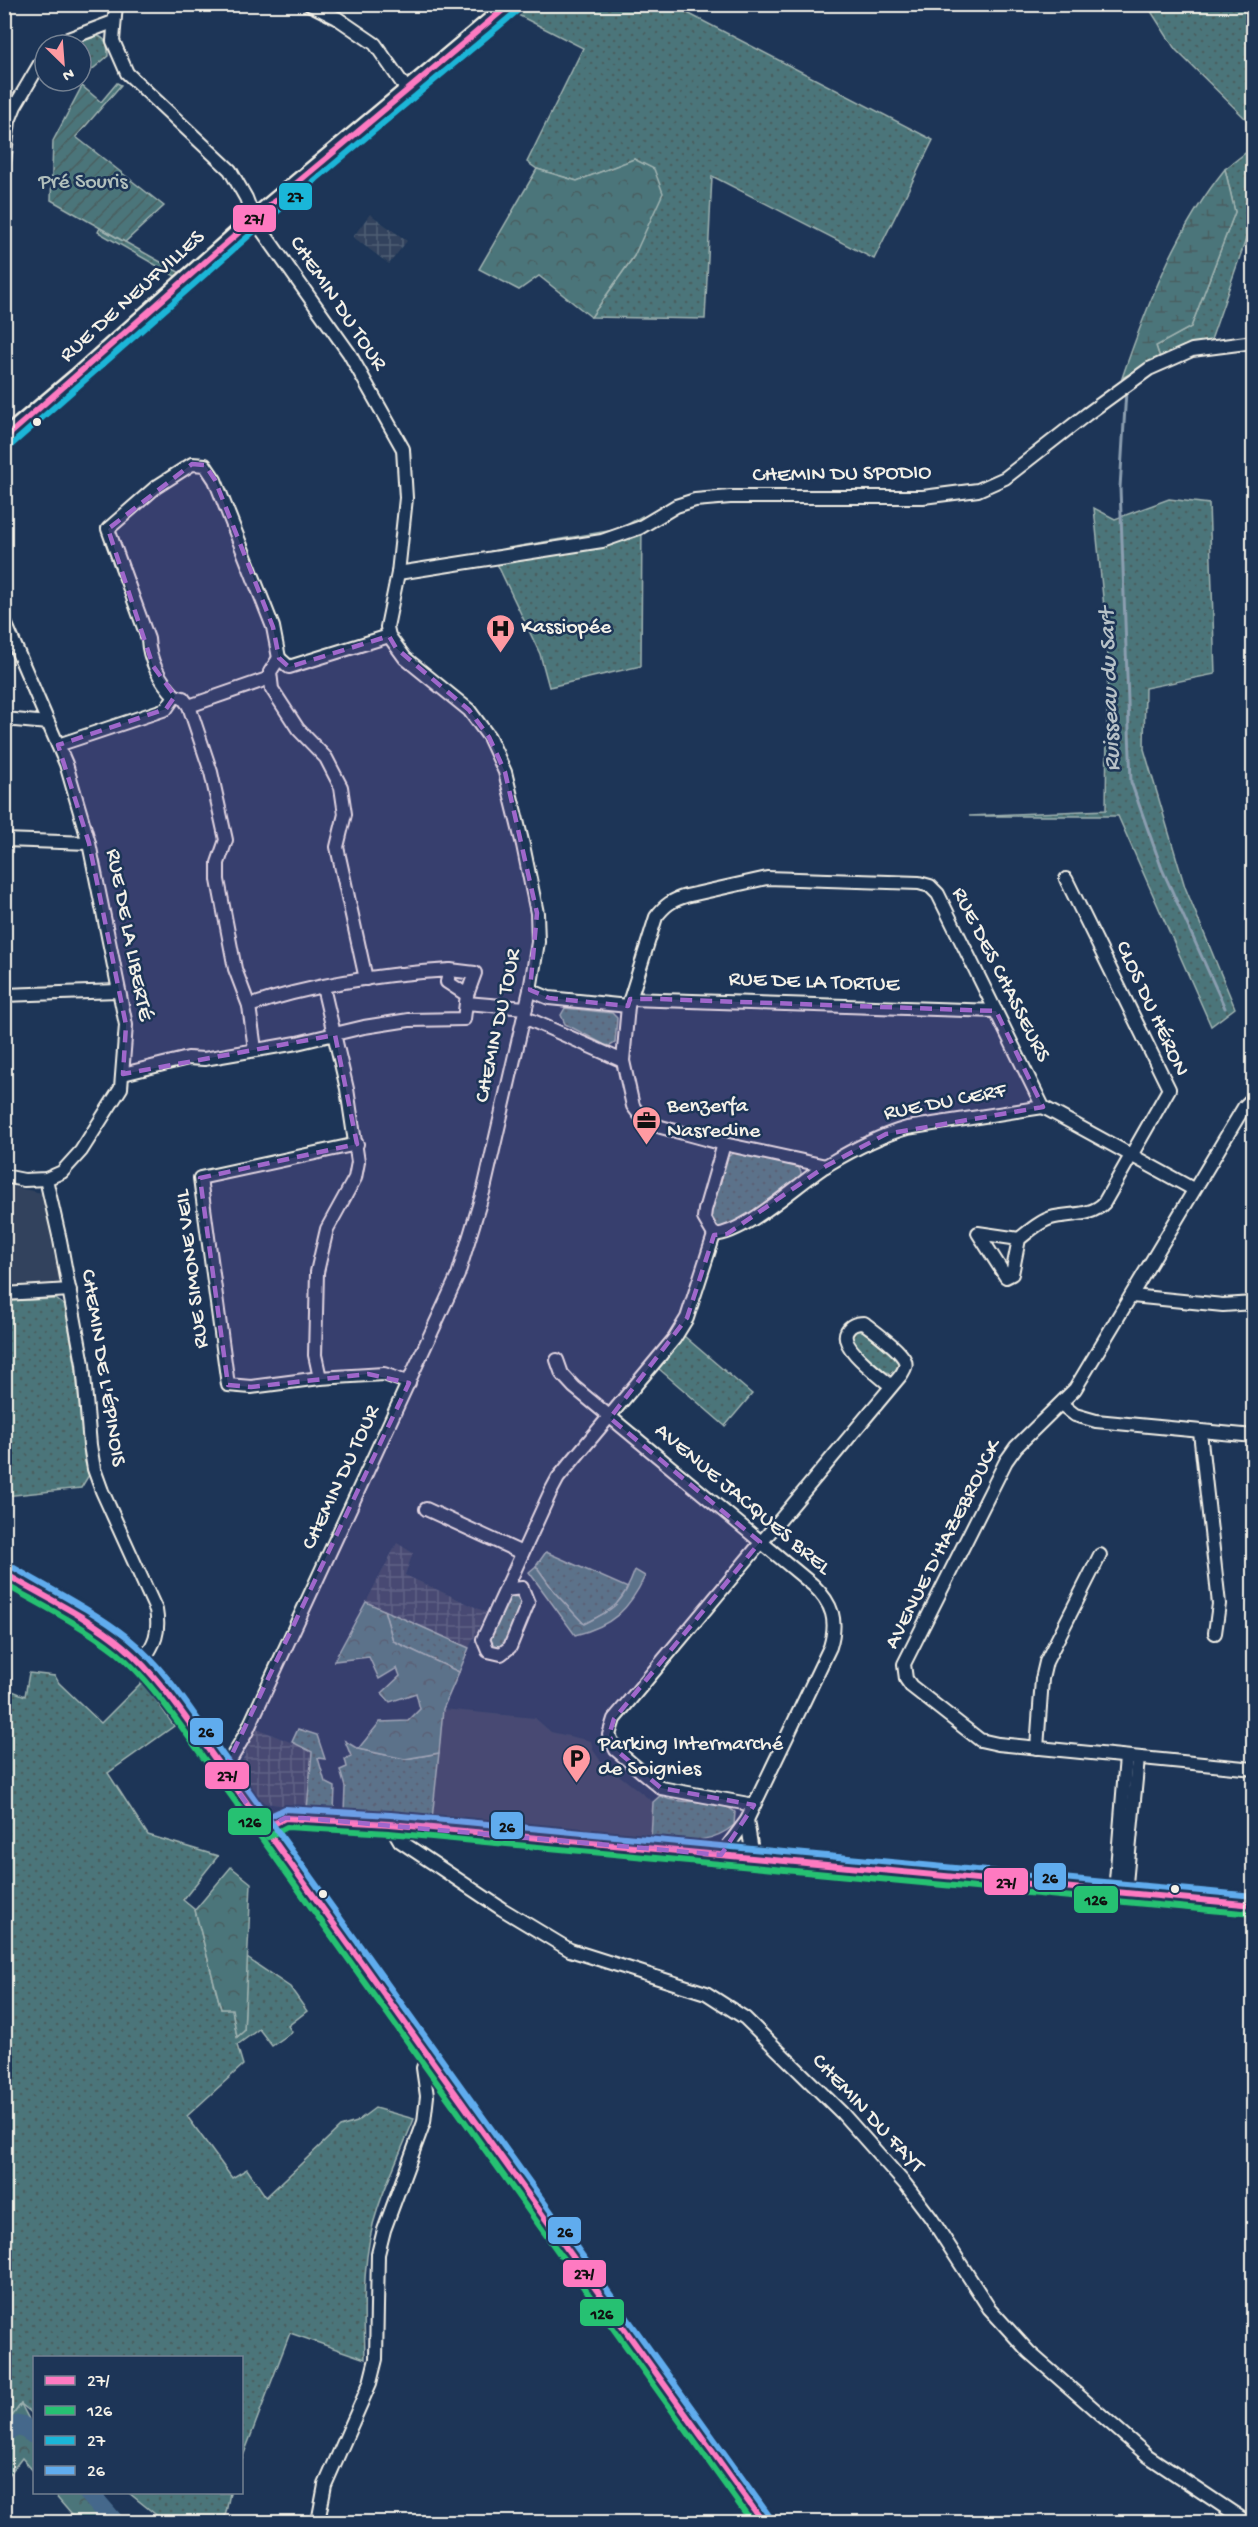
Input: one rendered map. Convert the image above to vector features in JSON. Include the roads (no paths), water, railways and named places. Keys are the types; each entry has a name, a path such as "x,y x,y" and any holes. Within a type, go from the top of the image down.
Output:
{"main road":[{"name":"RUE DE NEUFVILLES","path":"4,439 77,378 254,219 511,4"},
{"path":"4,1573 101,1630 142,1662 224,1770 762,2523"},
{"path":"264,1829 285,1818 390,1824 1254,1905"}],"street":[{"name":"CHEMIN DU TOUR","path":"116,4 113,41 127,73 230,170 246,198 254,219 349,353 403,449 406,498 398,573 388,615 389,636 405,658 469,710 489,737 505,772 524,845 537,913 538,942 525,1013 471,1238 458,1275 246,1733 224,1770"},
{"path":"309,4 337,18 375,45 407,90"},
{"path":"84,33 113,22"},
{"path":"4,162 7,120 33,75"},
{"name":"CHEMIN DU SPODIO","path":"398,573 602,541 632,531 676,506 695,500 730,497 923,497 978,490 1005,478 1149,369 1192,350 1254,342"},
{"path":"255,1049 249,1006 235,969 218,880 218,862 226,840 211,772 182,700 164,685 159,672 153,666 148,650 148,639 108,529 156,487 192,464 205,465 215,480 273,627 279,658 289,667 389,636"},
{"name":"RUE DE LA LIBERTÉ","path":"4,620 66,764 89,843 126,1026 121,1088 81,1151 62,1172 46,1179"},
{"path":"279,658 270,672 273,689 298,729 326,758 341,788 345,814 338,847 366,979"},
{"path":"58,745 166,709 182,700 270,678"},
{"path":"4,719 48,723"},
{"path":"4,840 89,843"},
{"name":"RUE DES CHASSEURS","path":"629,1003 656,917 663,907 673,900 766,878 919,883 930,886 938,894 1043,1107"},
{"name":"CLOS DU HÉRON","path":"1066,879 1169,1089 1131,1155"},
{"path":"123,1074 188,1058 204,1059 409,1020 464,1019 466,999 475,973 450,970 403,972 323,987 249,1006"},
{"path":"450,970 447,982 466,999 525,1013 623,1061"},
{"path":"323,987 357,1144 358,1162 355,1178 327,1230 317,1272 315,1355 320,1378 384,1374 409,1383"},
{"name":"RUE DE LA TORTUE","path":"530,990 549,998 629,1003 996,1011"},
{"path":"4,995 118,991"},
{"path":"629,1003 623,1061 633,1106 642,1118 661,1126 724,1144 826,1166"},
{"name":"AVENUE D'HAZEBROUCK","path":"1037,1748 980,1740 911,1686 904,1672 906,1658 1006,1461 1016,1447 1061,1404 1086,1372 1193,1189 1244,1107 1254,1097"},
{"path":"1043,1107 1193,1189"},
{"name":"RUE DU CERF","path":"714,1235 727,1234 771,1206 826,1166 867,1143 907,1128 1043,1107"},
{"name":"RUE SIMONE VEIL","path":"320,1378 251,1387 228,1385 200,1178 357,1144"},
{"path":"505,1590 522,1588 528,1604 510,1647 501,1654 488,1651 483,1639 505,1590 522,1553 558,1478 674,1339 687,1318 714,1235 704,1218 724,1144"},
{"path":"1019,1239 1048,1219 1099,1209 1131,1155"},
{"path":"4,1176 24,1180 46,1179"},
{"name":"CHEMIN DE L'ÉPINOIS","path":"46,1179 83,1364 94,1469 156,1610 159,1625 156,1637 142,1662"},
{"path":"4,1294 70,1290"},
{"path":"1132,1296 1223,1305 1254,1304"},
{"path":"754,1805 661,1788 616,1750 609,1735 614,1719 891,1386 905,1368 905,1360 864,1323 857,1323 850,1327 845,1334 845,1341 850,1350 891,1386"},
{"name":"AVENUE JACQUES BREL","path":"557,1360 562,1374 574,1387 822,1594 831,1607 835,1620 830,1647 747,1820 721,1855"},
{"path":"1061,1404 1076,1415 1096,1421 1254,1436"},
{"path":"1200,1432 1220,1604 1215,1633"},
{"path":"426,1509 522,1553"},
{"path":"1100,1556 1046,1662 1041,1679 1037,1748 1254,1769"},
{"path":"1120,1893 1132,1758"},
{"path":"747,1820 753,1857"},
{"name":"CHEMIN DU FAYT","path":"390,1824 400,1841 502,1909 570,1950 706,1993 745,2018 842,2113 906,2185 931,2218 989,2308 1029,2352 1148,2456 1247,2523"},
{"path":"318,2523 325,2485 370,2383 376,2359 378,2254 384,2230 424,2122 427,2096 423,2068 428,2058"}],"waterway":[{"name":"Ruisseau du Sart","path":"1126,391 1120,488 1131,782 1162,869 1225,1008"},
{"path":"4,2432 20,2425 33,2433"},
{"path":"90,2494 114,2522"}],"place":[{"name":"Kassiopée","path":"500,654"},
{"name":"Benzerfa Nasredine","path":"646,1146"},
{"name":"Parking Intermarché de Soignies","path":"577,1784"}],"park label":[{"name":"Pré Souris","path":"83,183"}]}
